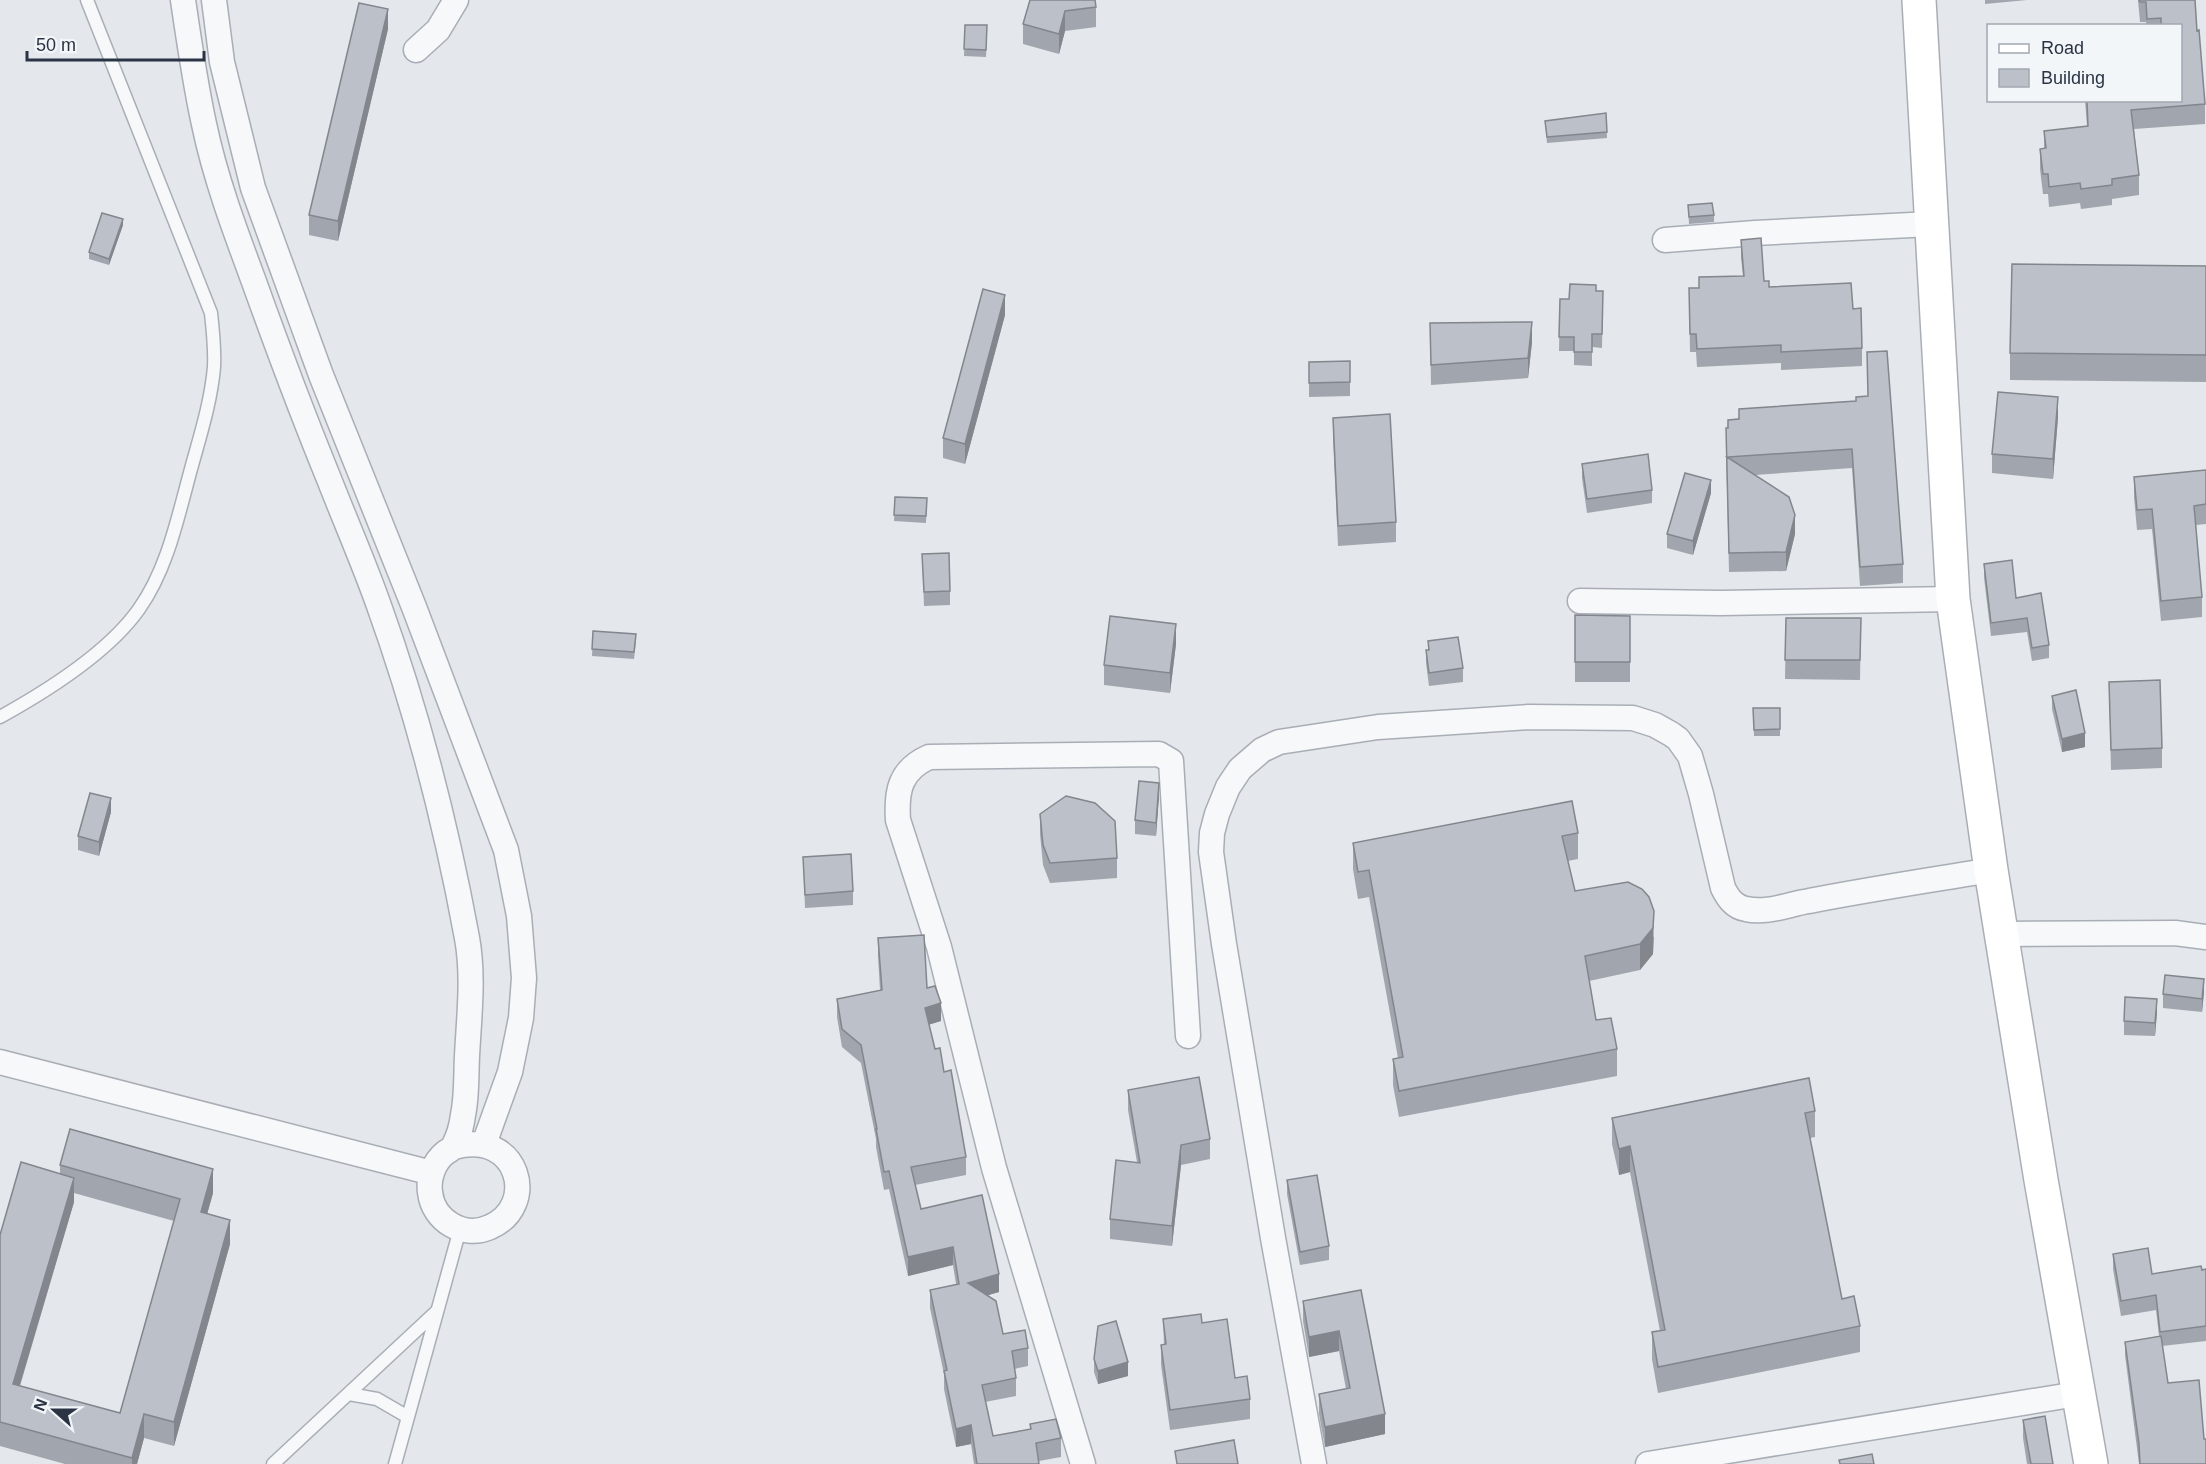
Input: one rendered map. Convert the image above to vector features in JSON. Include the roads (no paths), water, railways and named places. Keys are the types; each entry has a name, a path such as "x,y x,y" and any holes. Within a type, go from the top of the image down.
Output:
{"street":[{"path":"183,0 204,126 226,206 287,374 378,602 424,742 468,942 471,986 464,1112 454,1147"},
{"path":"214,0 222,62 253,188 321,375 414,607 506,850 519,916 524,988 521,1018 510,1072 484,1144"},
{"path":"416,50 438,30 456,0"},
{"path":"1919,0 1953,599 1991,870 2077,1394 2091,1464"},
{"path":"1665,240 1931,224"},
{"path":"1580,601 1721,603 1953,599"},
{"path":"1314,1464 1273,1238 1211,852 1212,833 1227,787 1240,769 1262,750 1278,742 1378,728 1529,717 1633,718 1655,725 1671,734 1678,739 1690,756 1723,888 1729,899 1738,906 1746,909 1766,910 1991,870"},
{"path":"1083,1464 994,1168 939,947 898,820 897,800 903,778 914,764 929,757 1159,754 1171,761 1188,1036"},
{"path":"2003,934 2175,933 2206,937"},
{"path":"0,1062 432,1173"},
{"path":"469,1143 484,1144 497,1150 508,1160 515,1174 517,1189 514,1204 506,1216 494,1226 481,1231 467,1231 442,1219 434,1207 429,1194 432,1173 434,1166 443,1155 454,1147 469,1143"},
{"path":"1648,1464 2077,1394"}],"lane":[{"path":"0,717 62,679 120,632 140,608 162,567 169,546 204,420 214,367 211,313 87,0"},
{"path":"395,1464 460,1229"},
{"path":"273,1464 437,1311"},
{"path":"349,1394 377,1399 408,1417"}]}
